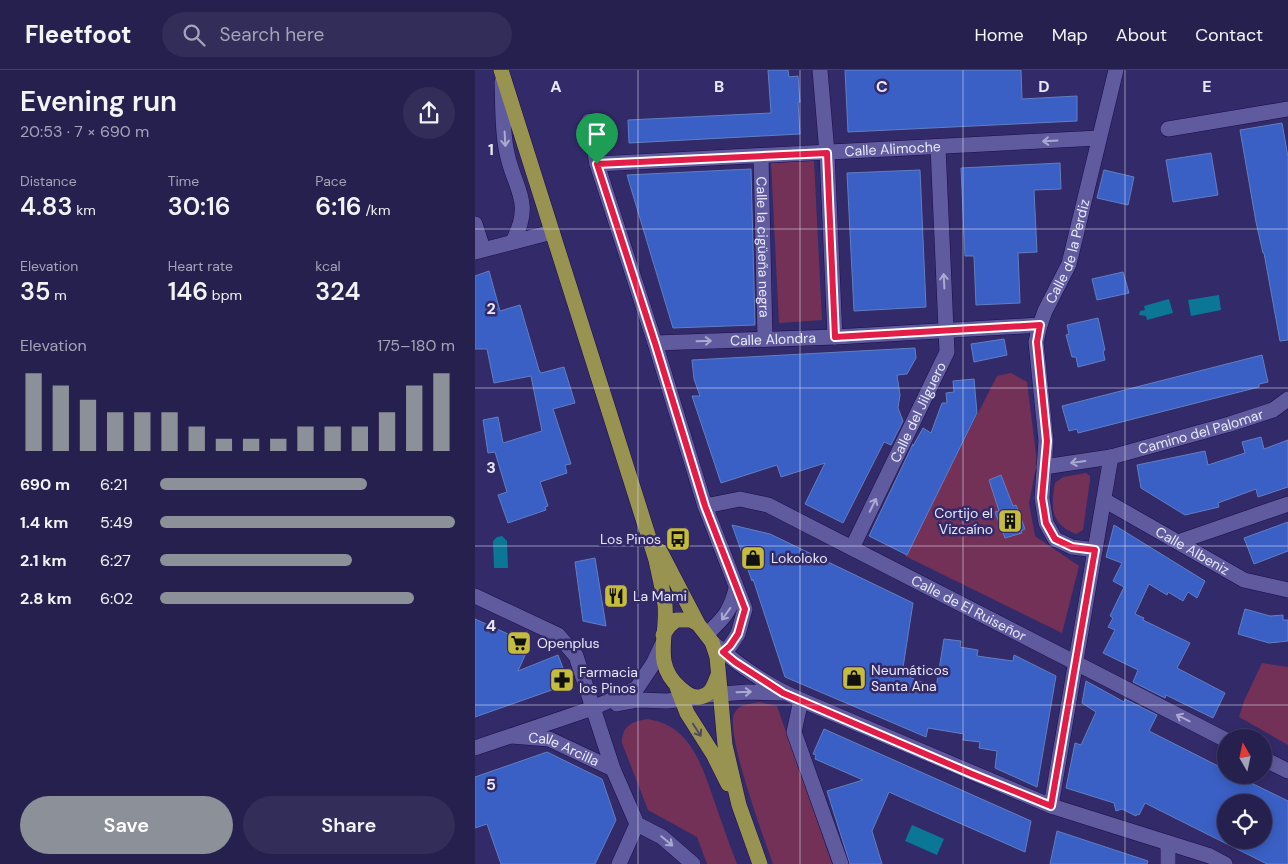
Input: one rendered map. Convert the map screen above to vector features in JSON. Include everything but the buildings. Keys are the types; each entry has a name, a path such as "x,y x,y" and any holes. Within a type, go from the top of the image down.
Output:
{"highway":[{"path":"501,72 656,560 665,607 662,656 669,676 690,695"},
{"path":"638,499 656,545 711,642 721,693 725,745 739,805 760,864"},
{"path":"663,640 669,626 676,620 691,620 711,642"},
{"path":"690,695 713,691 718,675"},
{"path":"690,695 687,713 713,754 739,805"}],"street":[{"path":"820,70 827,153 835,337"},
{"name":"Calle de la Perdiz","path":"1095,550 1072,547 1055,539 1046,523 1042,498 1047,441 1037,342 1040,325 1069,264 1116,70"},
{"path":"501,72 506,149 522,202 523,213 521,226 513,241"},
{"path":"1168,130 1288,109"},
{"path":"589,121 597,164 705,506 745,609 738,634 730,646 711,642"},
{"name":"Calle Alimoche","path":"597,164 1099,138"},
{"name":"Calle del Jilguero","path":"852,548 947,352 938,147"},
{"name":"Calle la cigüeña negra","path":"761,156 765,340"},
{"path":"475,224 479,250 552,232"},
{"name":"Calle Alondra","path":"655,343 835,337 1040,325"},
{"name":"Camino del Palomar","path":"1044,467 1111,457 1230,424 1273,410 1288,399"},
{"path":"1051,806 1111,457"},
{"name":"Calle de El Ruiseñor","path":"705,506 740,499 768,505 1217,735"},
{"name":"Calle Albeniz","path":"1104,500 1244,580 1288,590"},
{"path":"1178,542 1288,504"},
{"path":"711,642 721,621 731,607 736,589"},
{"path":"475,596 559,635 576,656 613,769 637,824 662,837 693,864"},
{"name":"Calle Arcilla","path":"475,748 593,708 637,688 653,664 663,640"},
{"path":"711,642 735,662 783,693 1051,806 1210,856 1225,864"},
{"name":"Calle Arcilla","path":"593,708 638,700 667,701 690,695 783,693"},
{"path":"801,700 794,732 841,864"},
{"name":"Calle Arcilla","path":"513,736 549,739 613,769"},
{"path":"1273,764 1288,772"},
{"path":"619,864 637,824"},
{"path":"1168,843 1168,864"}],"shaded area":[{"path":"814,161 822,320 779,323 771,163"},
{"path":"1011,373 1027,382 1037,462 1029,503 1035,536 1079,566 1062,633 905,556 997,376"},
{"path":"1086,473 1090,476 1090,480 1083,530 1076,534 1061,525 1054,514 1055,483 1063,477"},
{"path":"1262,663 1288,667 1288,745 1273,736 1273,729 1260,729 1239,717 1244,701"},
{"path":"759,702 777,706 832,864 773,864 754,810 740,761 733,722 737,709"},
{"path":"647,719 674,729 693,749 705,775 737,864 707,864 697,837 648,810 622,743 622,737 629,725"}],"water":[{"path":"1219,295 1221,310 1191,316 1188,300"},
{"path":"1169,299 1173,313 1147,320 1146,316 1139,315 1140,311 1145,310 1144,306"},
{"path":"502,536 507,541 508,568 494,568 493,541 497,537"},
{"path":"912,825 944,839 937,855 905,841"}],"place":[{"name":"Cortijo el Vizcaíno","path":"1010,521"},
{"name":"Los Pinos","path":"678,539"},
{"name":"Lokoloko","path":"753,558"},
{"name":"La Mami","path":"616,596"},
{"name":"Openplus","path":"519,643"},
{"name":"Neumáticos Santa Ana","path":"854,678"},
{"name":"Farmacia los Pinos","path":"562,680"}],"route":[{"path":"827,153 835,337 1040,325 1037,342 1047,441 1042,498 1046,523 1055,539 1072,547 1095,550 1051,806 783,693 723,652 730,646 738,634 745,609 705,506 597,164 827,153"}]}
